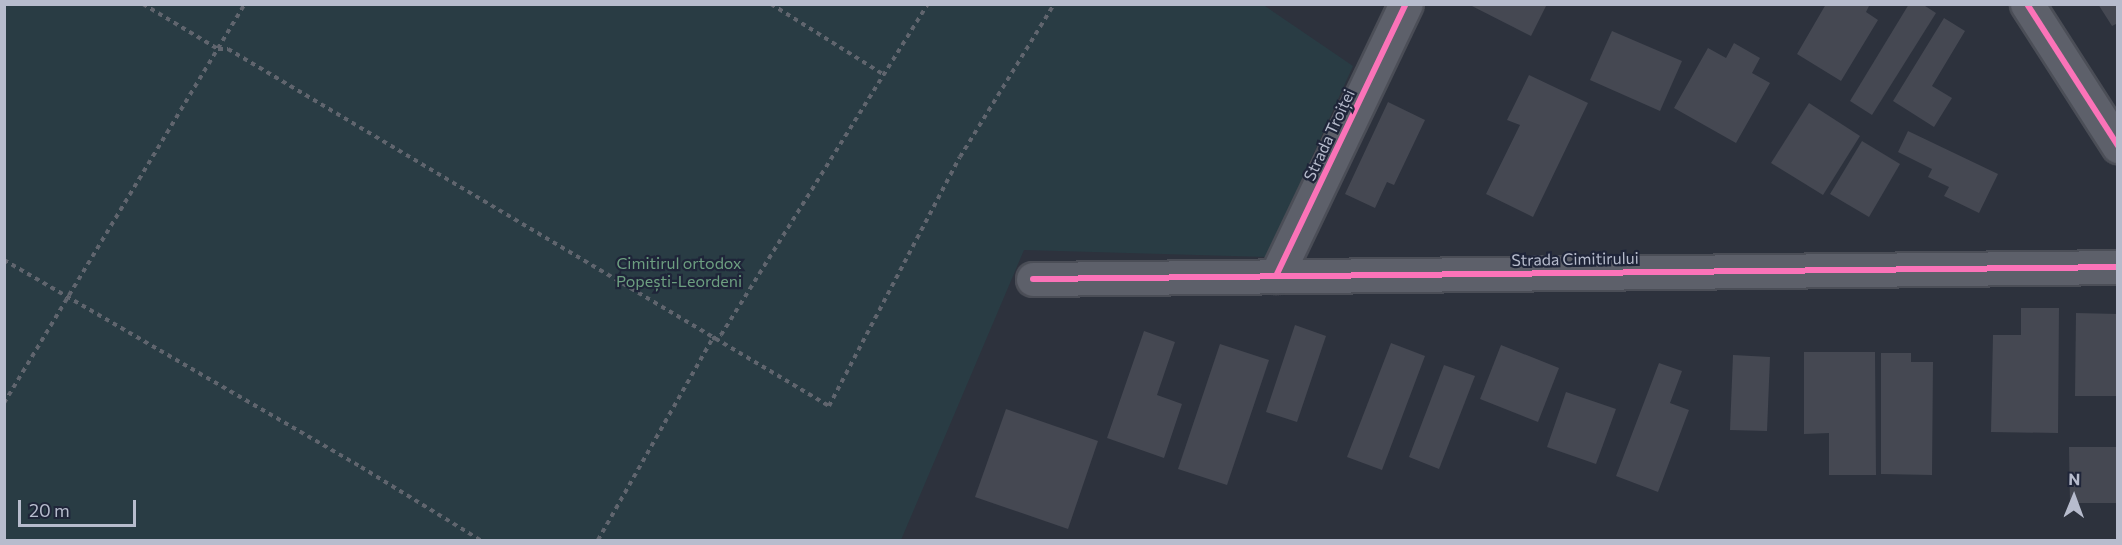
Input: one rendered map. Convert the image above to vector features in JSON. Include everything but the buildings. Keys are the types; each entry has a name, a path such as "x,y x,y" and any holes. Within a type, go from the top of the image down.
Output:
{"street":[{"name":"Strada Troiței","path":"1276,276 1406,4"},
{"path":"2027,4 2118,146"},
{"name":"Strada Cimitirului","path":"1033,279 2118,267"}],"path":[{"path":"143,4 218,49 228,49 712,339 829,406 960,157 1054,4"},
{"path":"4,403 245,4"},
{"path":"771,4 884,75"},
{"path":"598,540 712,339 721,335 928,4"},
{"path":"4,260 480,540"}],"green space":[{"name":"Cimitirul ortodox Popești-Leordeni","path":"1262,4 1353,66 1267,257 1024,250 901,540 5,540 4,5"}],"cycle path":[{"path":"1276,276 1406,4"},
{"path":"2027,4 2118,146"},
{"path":"1033,279 2118,267"}]}
